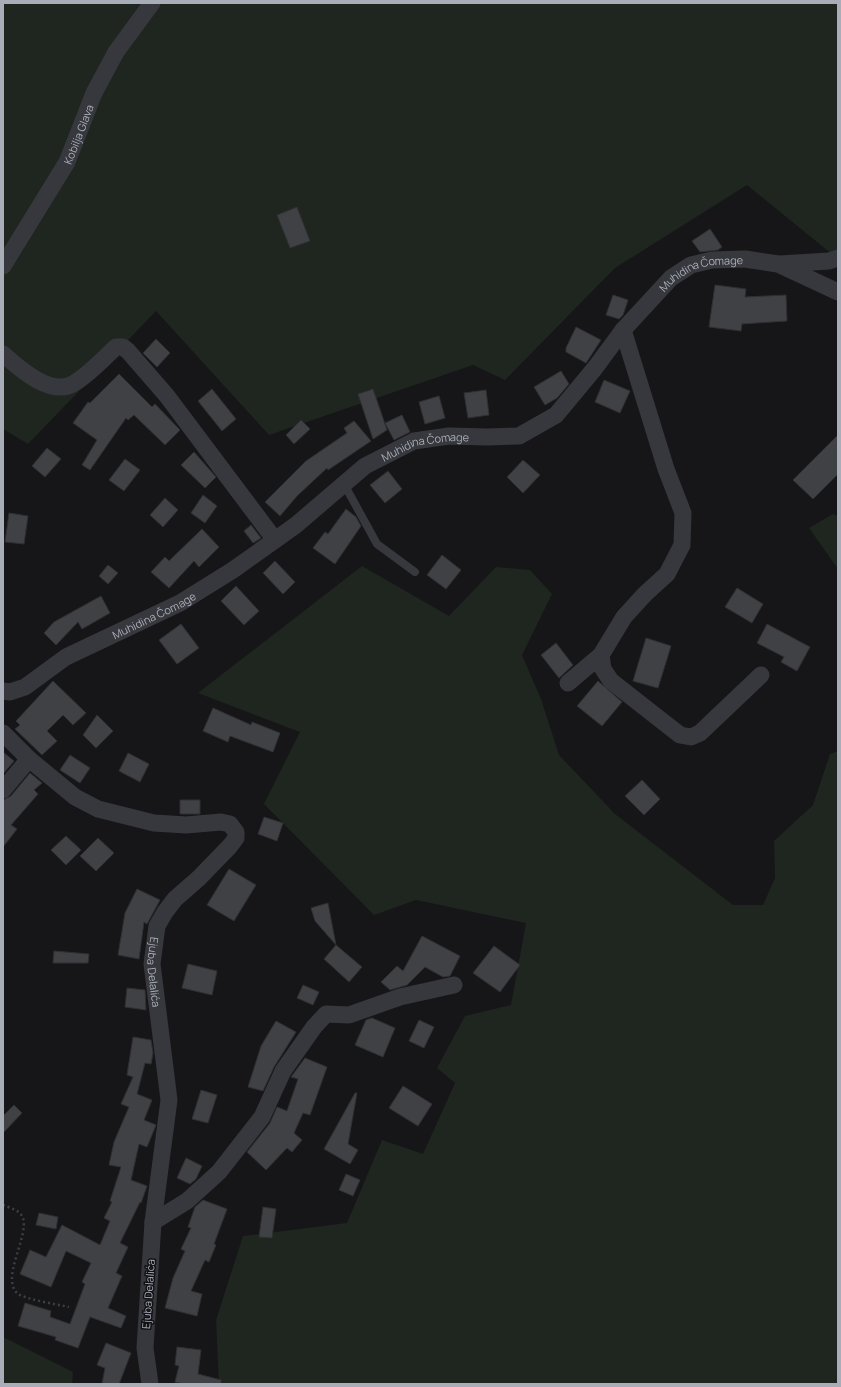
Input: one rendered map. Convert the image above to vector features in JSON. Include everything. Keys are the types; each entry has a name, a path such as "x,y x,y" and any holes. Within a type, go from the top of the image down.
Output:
{"street":[{"name":"Kobilja Glava","path":"3,266 67,162 94,92 113,59 152,3"},
{"path":"778,264 829,261 838,258"},
{"name":"Muhidina Čomage","path":"3,691 10,692 24,687 66,658 180,603 233,570 296,525 365,466 414,441 449,436 520,436 556,415 595,368 623,330 671,278 691,265 712,260 745,260 778,264 838,292"},
{"path":"568,683 601,655 624,617 644,594 667,574 682,545 684,513 666,469 623,330"},
{"path":"3,354 37,380 55,387 75,383 116,347 128,351 182,415 274,540"},
{"path":"601,655 603,669 611,681 680,735 691,737 700,733 761,675"},
{"name":"Ejuba Delalića","path":"3,733 29,760 75,797 98,809 154,823 186,825 221,822 230,824 236,832 236,838 230,846 199,878 175,899 165,912 158,926 152,964 169,1100 153,1222 145,1348 150,1384"},
{"path":"3,790 29,760"},
{"path":"153,1222 187,1201 219,1172 262,1117 283,1071 314,1027 326,1014 350,1015 400,997 454,984"}],"lane":[{"path":"344,484 377,544 415,572"}],"path":[{"path":"3,1205 17,1210 23,1217 24,1225 11,1259"},
{"path":"8,1280 10,1288 18,1294 69,1307"}],"shaded area":[{"path":"3,3 838,3 838,259 747,185 615,268 505,380 473,365 269,435 156,311 28,444 3,429"},
{"path":"833,514 838,516 838,569 809,528"},
{"path":"362,566 449,616 496,567 530,570 552,594 522,655 541,699 559,755 615,814 733,905 763,905 775,878 774,841 813,805 830,754 838,751 838,1384 219,1384 216,1320 243,1236 347,1223 382,1140 423,1154 455,1083 437,1068 465,1016 511,1005 526,923 416,900 374,915 264,804 300,732 198,693"},
{"path":"3,1337 73,1372 72,1384 3,1384"}],"building":[{"path":"297,207 310,241 290,248 277,215"},
{"path":"710,229 722,247 718,250 700,252 692,241"},
{"path":"715,285 746,289 745,297 786,295 787,321 742,324 741,331 709,327"},
{"path":"613,295 628,300 623,315 619,319 606,315"},
{"path":"576,327 601,340 586,363 566,352 566,348"},
{"path":"156,339 170,353 157,367 143,353"},
{"path":"561,371 569,384 557,398 545,405 534,387"},
{"path":"119,374 152,407 155,404 180,430 165,445 134,415 128,420 126,418 90,470 82,465 97,440 73,423 88,402 90,403"},
{"path":"604,380 630,391 620,413 595,402"},
{"path":"212,389 236,419 222,431 198,401"},
{"path":"373,389 387,430 373,439 358,394"},
{"path":"486,390 489,415 468,418 464,393"},
{"path":"439,396 445,418 425,424 419,402"},
{"path":"402,415 410,432 394,440 385,423"},
{"path":"301,420 310,429 294,444 286,435"},
{"path":"354,421 371,441 328,470 327,468 297,496 280,516 265,502 306,461 347,433 344,428"},
{"path":"838,435 838,474 813,499 793,480"},
{"path":"47,448 61,459 45,477 32,466"},
{"path":"194,452 216,477 205,488 181,465"},
{"path":"125,459 140,470 124,491 109,480"},
{"path":"523,460 540,475 523,493 507,477"},
{"path":"388,471 402,489 385,503 370,485"},
{"path":"203,495 217,506 205,523 191,513"},
{"path":"165,498 178,510 163,527 150,515"},
{"path":"346,509 356,517 361,526 335,564 313,548 325,532 328,534"},
{"path":"9,513 28,516 24,544 5,542"},
{"path":"251,525 261,538 253,543 244,531"},
{"path":"202,529 219,547 199,567 194,561 169,588 151,572 165,557 169,561"},
{"path":"442,555 461,570 446,589 427,575"},
{"path":"275,561 295,582 283,594 263,573"},
{"path":"108,565 118,573 108,584 99,576"},
{"path":"236,586 259,611 244,625 221,601"},
{"path":"737,588 763,604 752,623 725,607"},
{"path":"101,596 110,613 82,629 78,622 56,645 44,633 54,622"},
{"path":"181,624 199,648 177,664 159,640"},
{"path":"767,624 810,647 797,671 781,662 784,657 757,643"},
{"path":"646,638 671,646 658,688 633,681"},
{"path":"556,643 573,665 559,678 541,655"},
{"path":"53,681 86,713 73,725 63,715 47,731 57,741 42,755 15,729 20,725 16,721"},
{"path":"598,681 622,702 602,726 577,706"},
{"path":"213,708 251,725 252,722 280,733 273,752 230,736 228,742 203,731"},
{"path":"97,715 113,731 96,748 83,735"},
{"path":"3,752 14,761 3,774"},
{"path":"128,753 149,764 140,782 119,771"},
{"path":"70,755 90,768 80,783 60,770"},
{"path":"30,773 42,783 34,790 38,794 11,825 17,829 3,847 3,800 11,796"},
{"path":"642,780 660,799 644,815 625,796"},
{"path":"180,800 200,800 200,814 180,814"},
{"path":"264,817 283,823 277,841 258,834"},
{"path":"66,836 81,850 66,865 51,850"},
{"path":"98,838 114,853 96,871 80,856"},
{"path":"229,869 256,885 234,921 207,905"},
{"path":"137,889 160,900 147,924 144,922 139,959 118,955 125,913"},
{"path":"328,903 336,945 315,921 311,908"},
{"path":"422,936 460,956 450,976 443,977 425,967 407,985 390,990 381,982 397,966 403,971"},
{"path":"336,945 362,967 349,982 324,959"},
{"path":"494,946 520,965 500,992 473,973"},
{"path":"54,951 89,954 88,963 53,963"},
{"path":"188,964 217,971 212,995 182,988"},
{"path":"303,985 319,992 313,1005 297,998"},
{"path":"127,988 145,990 146,1010 125,1007"},
{"path":"372,1018 395,1028 383,1057 355,1045 366,1020"},
{"path":"419,1020 434,1027 424,1048 409,1041"},
{"path":"276,1021 296,1032 274,1067 263,1091 248,1087 261,1046"},
{"path":"133,1037 151,1040 153,1053 151,1064 145,1063 137,1094 152,1100 144,1120 156,1125 147,1147 139,1144 131,1180 147,1186 141,1203 140,1202 120,1243 128,1247 116,1273 122,1276 108,1308 126,1316 121,1328 90,1317 78,1348 55,1340 56,1337 18,1326 25,1303 51,1311 50,1317 70,1324 85,1284 82,1282 91,1263 66,1251 51,1287 20,1274 30,1250 46,1257 62,1225 100,1245 110,1221 104,1218 112,1202 110,1201 121,1167 109,1165 114,1142 129,1107 121,1104 133,1077 127,1075"},
{"path":"305,1058 327,1067 310,1115 303,1113 294,1133 302,1140 292,1152 287,1148 266,1170 247,1152 270,1123 277,1107 287,1111 298,1079 291,1077"},
{"path":"403,1086 432,1104 418,1126 389,1108"},
{"path":"201,1090 217,1095 208,1123 192,1119"},
{"path":"355,1093 357,1093 348,1144 358,1150 350,1164 324,1149"},
{"path":"14,1105 22,1113 3,1133 3,1116"},
{"path":"186,1158 202,1166 196,1179 190,1184 177,1178"},
{"path":"346,1174 360,1180 353,1196 339,1190"},
{"path":"203,1200 227,1209 209,1262 205,1260 191,1291 202,1294 197,1316 165,1308 173,1278 185,1251 181,1249 191,1228 188,1227 195,1207"},
{"path":"263,1207 276,1209 272,1238 259,1237"},
{"path":"39,1213 58,1217 56,1229 36,1225"},
{"path":"106,1343 131,1353 119,1384 102,1384 105,1368 97,1365"},
{"path":"177,1347 201,1350 198,1374 221,1380 221,1384 184,1384 175,1382 179,1366 175,1365"}]}
